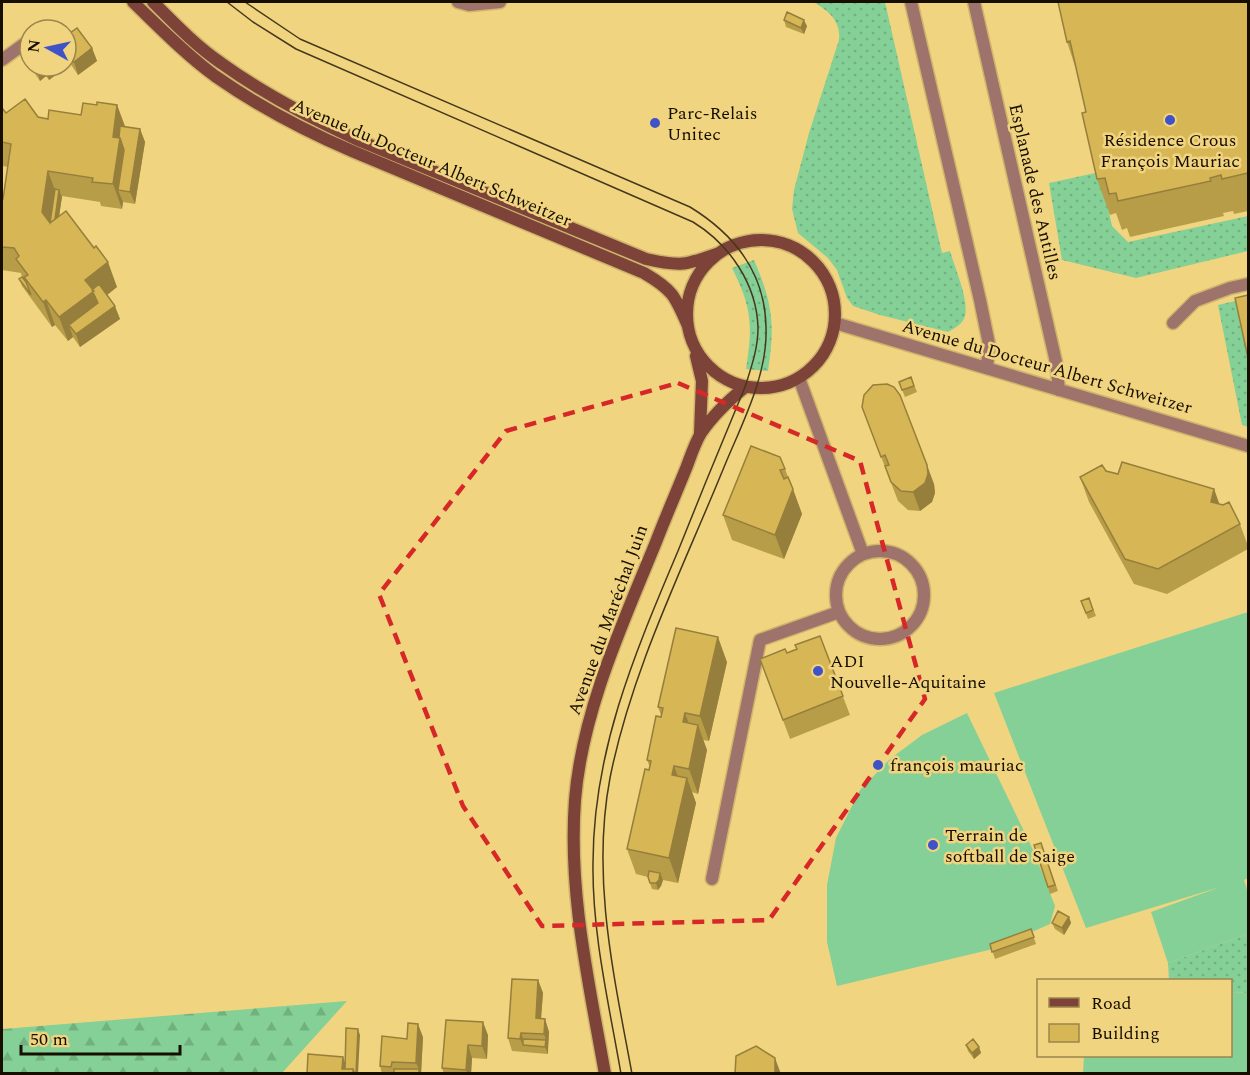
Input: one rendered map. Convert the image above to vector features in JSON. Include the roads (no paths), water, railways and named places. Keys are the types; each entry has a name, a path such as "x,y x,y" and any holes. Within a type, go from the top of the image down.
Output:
{"main road":[{"name":"Avenue du Docteur Albert Schweitzer","path":"133,2 173,41 213,75 265,109 306,131 352,151 644,273 665,285 674,295 688,326"},
{"name":"Avenue du Docteur Albert Schweitzer","path":"153,2 219,62 270,96 311,119 358,140 646,259 673,266 688,264 719,253"},
{"path":"753,240 771,240 793,247 812,260 826,279 834,300 835,323 824,355 813,368 799,378 781,386 755,389 724,379 707,366 695,349 688,326 687,305 693,285 703,267 719,253 736,244 753,240"},
{"name":"Avenue du Maréchal Juin","path":"695,349 702,381 700,435"},
{"name":"Avenue du Maréchal Juin","path":"605,1074 577,908 574,865 575,797 586,735 597,693 631,603 700,435 718,410 745,387"}],"street":[{"path":"458,2 485,5 500,2"},
{"path":"911,2 980,300 989,344 987,369"},
{"name":"Esplanade des Antilles","path":"974,2 1056,362 1059,390"},
{"path":"2,60 18,48"},
{"path":"1173,323 1196,301 1248,284"},
{"name":"Avenue du Docteur Albert Schweitzer","path":"835,323 1248,446"},
{"path":"799,378 863,554"},
{"path":"877,550 904,557 915,567 922,580 925,595 923,609 916,622 905,632 892,638 879,640 866,638 845,623 839,612 835,598 842,572 851,561 863,554 877,550"},
{"path":"712,879 760,640 839,612"}],"tram line":[{"path":"227,2 253,22 296,49 693,222 706,231 729,254 739,267 752,296 758,336 750,373 632,665 619,703 600,781 595,821 593,890 602,969 621,1074"},
{"path":"245,2 300,39 690,207 720,229 733,242 744,256 760,289 766,327 758,383 658,623 631,700 610,778 605,815 604,890 612,964 632,1074"}],"place":[{"name":"Résidence Crous François Mauriac","path":"1170,120"},
{"name":"Parc-Relais Unitec","path":"655,123"},
{"name":"ADI Nouvelle-Aquitaine","path":"818,671"},
{"name":"françois mauriac","path":"878,765"},
{"name":"Terrain de softball de Saige","path":"933,845"}]}
